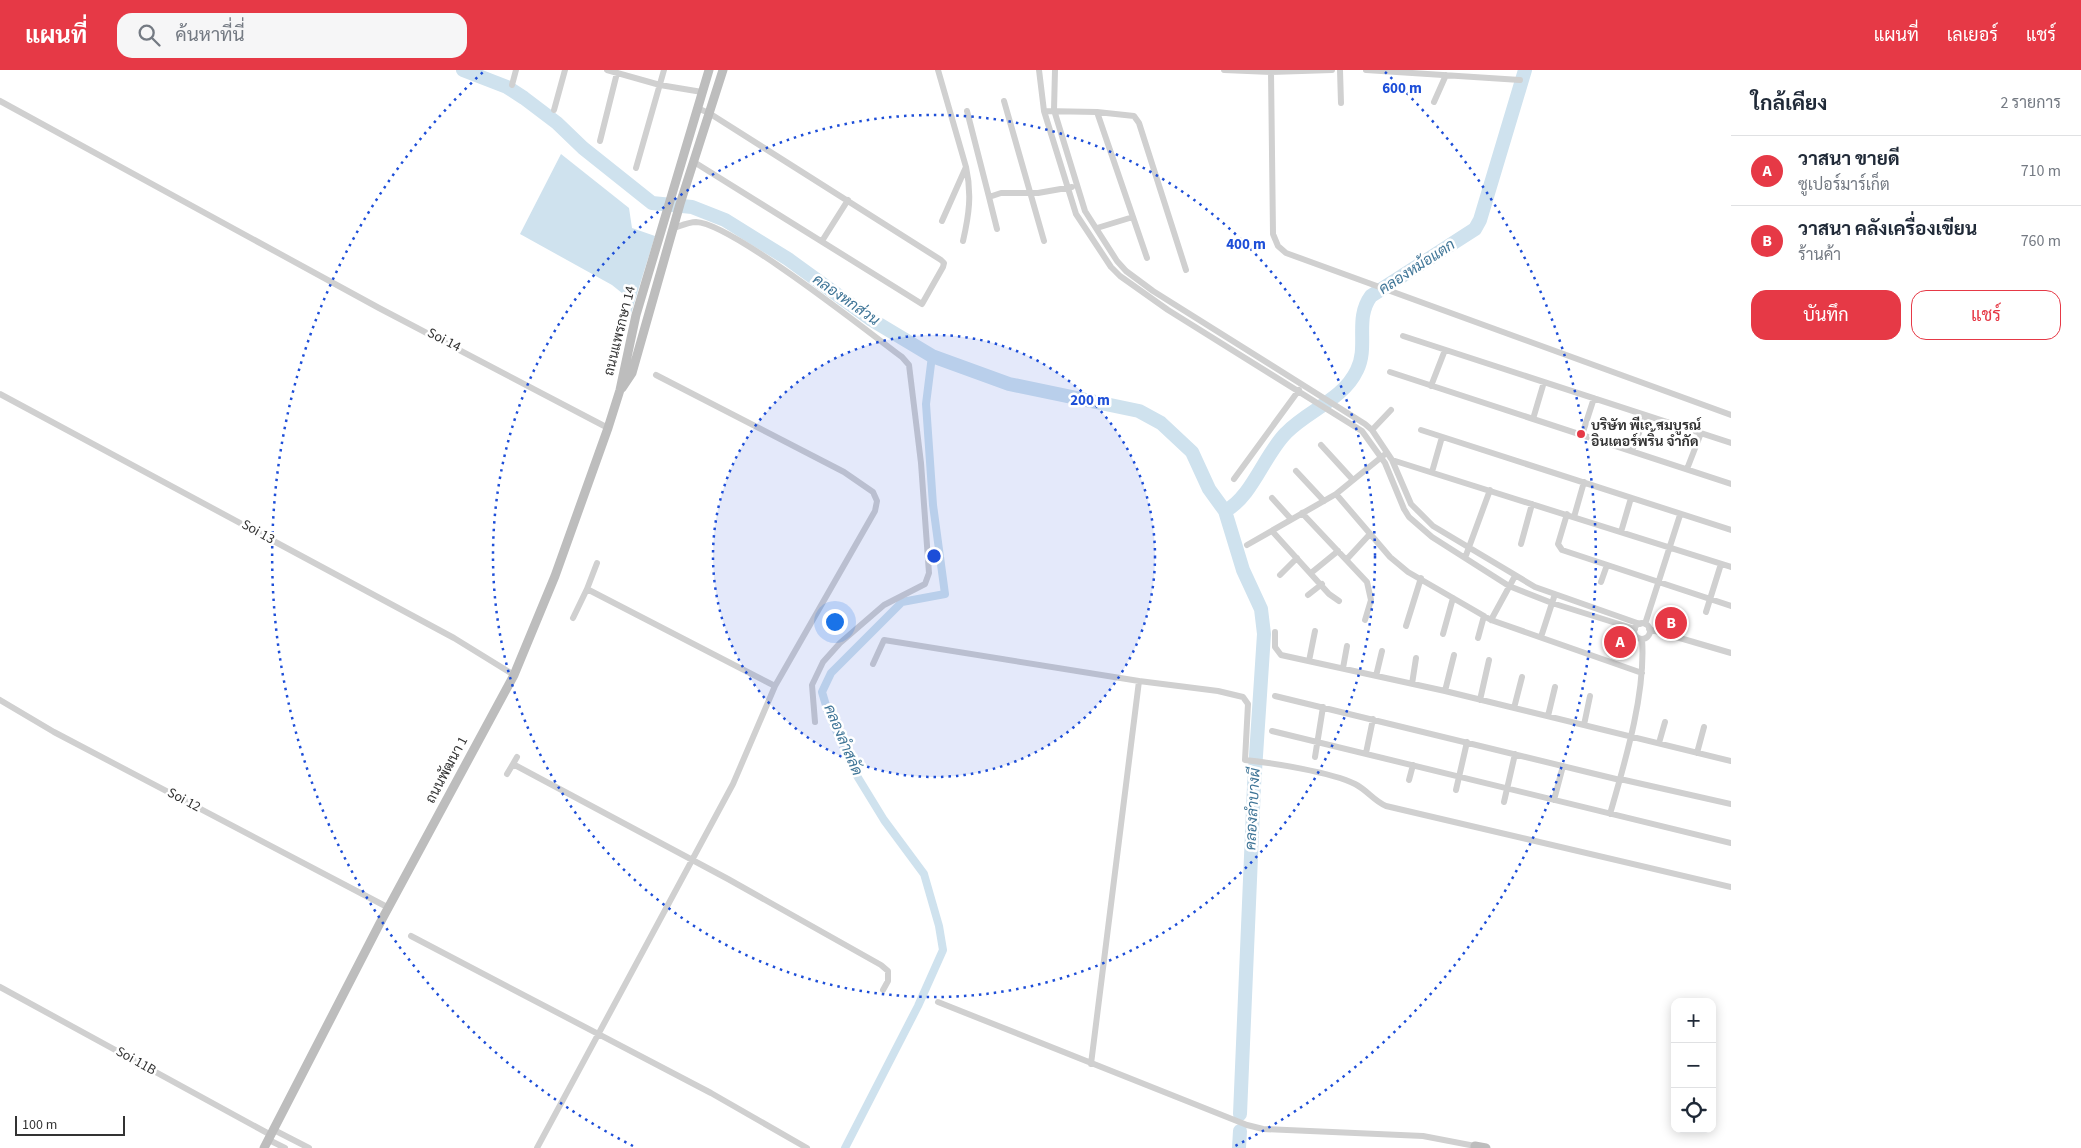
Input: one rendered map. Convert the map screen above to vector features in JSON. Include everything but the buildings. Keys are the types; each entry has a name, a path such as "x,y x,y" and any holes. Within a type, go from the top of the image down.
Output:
{"main road":[{"name":"ถนนแพรกษา 14","path":"620,390 636,316 709,70"},
{"name":"ถนนแพรกษา 14","path":"620,390 632,373 723,70"},
{"name":"ถนนพัฒนา 1","path":"270,1138 389,908 514,675 555,576 620,390"},
{"path":"1475,1147 1486,1148"}],"street":[{"path":"512,85 516,70"},
{"path":"554,110 565,70"},
{"path":"607,70 660,85 702,92"},
{"path":"636,168 664,70"},
{"path":"938,70 970,187 971,208 964,241"},
{"path":"1039,70 1044,111 1081,223 1111,267 1147,297 1362,431 1381,458 1409,517 1432,538 1509,586 1552,603 1634,629 1645,626"},
{"path":"1055,70 1054,110 1076,186 1085,211 1117,261 1126,271 1153,291 1343,409 1372,430 1392,460 1416,511 1433,526 1469,550 1514,576 1555,594 1645,626 1731,653"},
{"path":"1224,70 1271,72 1332,70"},
{"path":"1340,70 1341,103"},
{"path":"1366,70 1520,80"},
{"path":"1271,72 1273,234 1278,246 1286,252 1731,415"},
{"path":"600,141 618,73"},
{"path":"1434,102 1446,75"},
{"name":"Soi 14","path":"0,101 280,254 608,428"},
{"path":"1004,101 1044,240"},
{"path":"694,162 919,303 924,304 944,262 709,113 697,108"},
{"path":"967,111 997,230"},
{"path":"1044,111 1129,114 1136,119 1186,270"},
{"path":"1097,112 1146,258"},
{"path":"942,221 966,167"},
{"path":"989,197 1010,192 1030,192 1076,186"},
{"path":"822,241 848,200"},
{"path":"1097,228 1133,218"},
{"path":"675,225 696,222 714,228 747,246 787,272 902,357 908,365 921,463 929,573 925,584 884,605 840,643 823,662 812,685 815,722"},
{"path":"1147,297 1153,291"},
{"path":"1216,341 1220,333"},
{"path":"1404,336 1731,443"},
{"path":"1431,386 1445,350"},
{"path":"1390,372 1731,484"},
{"path":"538,1148 733,784 775,686 875,511 877,501 873,492 841,471 656,374"},
{"path":"1533,419 1544,382"},
{"path":"1234,479 1303,384"},
{"name":"Soi 13","path":"0,394 446,634 514,675"},
{"path":"1582,435 1594,398"},
{"path":"1372,430 1391,410"},
{"path":"1632,452 1646,415"},
{"path":"1421,430 1731,530"},
{"path":"1687,469 1701,433"},
{"path":"1432,472 1442,436"},
{"path":"1321,445 1353,480"},
{"path":"1247,545 1336,494 1387,451"},
{"path":"1392,460 1731,567"},
{"path":"1296,471 1324,500"},
{"path":"1574,517 1584,482"},
{"path":"1465,558 1490,490"},
{"path":"1336,494 1399,566 1453,598 1491,620 1642,673"},
{"path":"1272,498 1291,519"},
{"path":"1621,532 1631,498"},
{"path":"1521,544 1532,504"},
{"path":"1302,513 1367,582 1371,600 1364,620"},
{"path":"1567,514 1558,544 1559,547 1659,584 1731,606"},
{"path":"1642,639 1649,634 1645,626 1680,515"},
{"path":"1272,531 1335,600 1340,601"},
{"path":"1347,559 1370,534"},
{"path":"1311,572 1338,551"},
{"path":"1280,575 1297,558"},
{"path":"573,618 597,564"},
{"path":"1706,612 1721,564"},
{"path":"1601,582 1607,565"},
{"path":"1491,620 1514,576"},
{"path":"1406,626 1421,578"},
{"path":"1308,596 1322,584"},
{"path":"587,589 775,686"},
{"path":"1541,637 1555,594"},
{"path":"1443,634 1453,598"},
{"path":"1478,638 1484,616"},
{"path":"1634,629 1636,636 1642,639"},
{"path":"1309,661 1315,631"},
{"path":"1275,632 1275,648 1278,653 1731,761"},
{"path":"1610,814 1620,779 1638,696 1642,673 1642,639"},
{"path":"873,664 884,640 1218,691 1243,698 1248,704 1245,760 1268,762 1354,783 1377,802 1386,806 1731,887"},
{"path":"1343,668 1347,646"},
{"path":"1376,676 1382,651"},
{"path":"1445,692 1454,655"},
{"path":"1412,684 1416,658"},
{"path":"1480,700 1489,660"},
{"path":"1514,708 1522,677"},
{"path":"1091,1064 1139,680"},
{"path":"1548,716 1555,687"},
{"path":"1276,696 1563,766 1731,804"},
{"path":"1584,725 1590,696"},
{"name":"Soi 12","path":"0,700 54,732 389,908"},
{"path":"1314,757 1323,707"},
{"path":"1366,753 1373,719"},
{"path":"1660,744 1665,722"},
{"path":"1697,752 1704,727"},
{"path":"1272,731 1731,842"},
{"path":"1456,790 1467,742"},
{"path":"1504,802 1514,754"},
{"path":"507,774 517,757"},
{"path":"513,764 692,860 881,965 888,971 883,990"},
{"path":"1409,780 1413,765"},
{"path":"1554,800 1563,766"},
{"path":"410,936 759,1119 807,1148"},
{"name":"Soi 11B","path":"0,987 270,1138"},
{"path":"938,1002 1223,1117 1263,1129 1423,1136 1475,1147"},
{"path":"270,1138 285,1148"},
{"path":"270,1138 309,1148"}],"water":[{"path":"561,154 629,208 632,228 655,236 629,320 632,301 612,285 520,234"}],"waterway":[{"name":"คลองหกส่วน","path":"463,70 507,87 524,98 557,123 583,148 652,203 692,207 725,220 788,259 872,320 932,356 1009,384 1139,411 1161,423 1192,452 1209,489 1225,511 1243,570 1261,609 1264,634 1254,786 1240,1114"},
{"name":"คลองหม้อแตก","path":"1225,511 1243,496 1271,452 1286,433 1334,397 1351,380 1360,361 1363,314 1371,296 1475,229 1480,220 1525,70"},
{"name":"คลองลำสลัด","path":"845,1148 918,1006 943,950 939,926 924,874 884,820 854,771 828,712 822,692 831,673 902,602 945,594 933,505 926,404 932,356"},
{"name":"คลองลำบางผี","path":"1239,1148 1240,1131"}],"place":[{"name":"บริษัท พีเอ สมบูรณ์ อินเตอร์พริ้น จำกัด","path":"1581,434"},
{"name":"วาสนา คลังเครื่องเขียน","path":"1671,623"},
{"name":"วาสนา ขายดี","path":"1620,642"}]}
